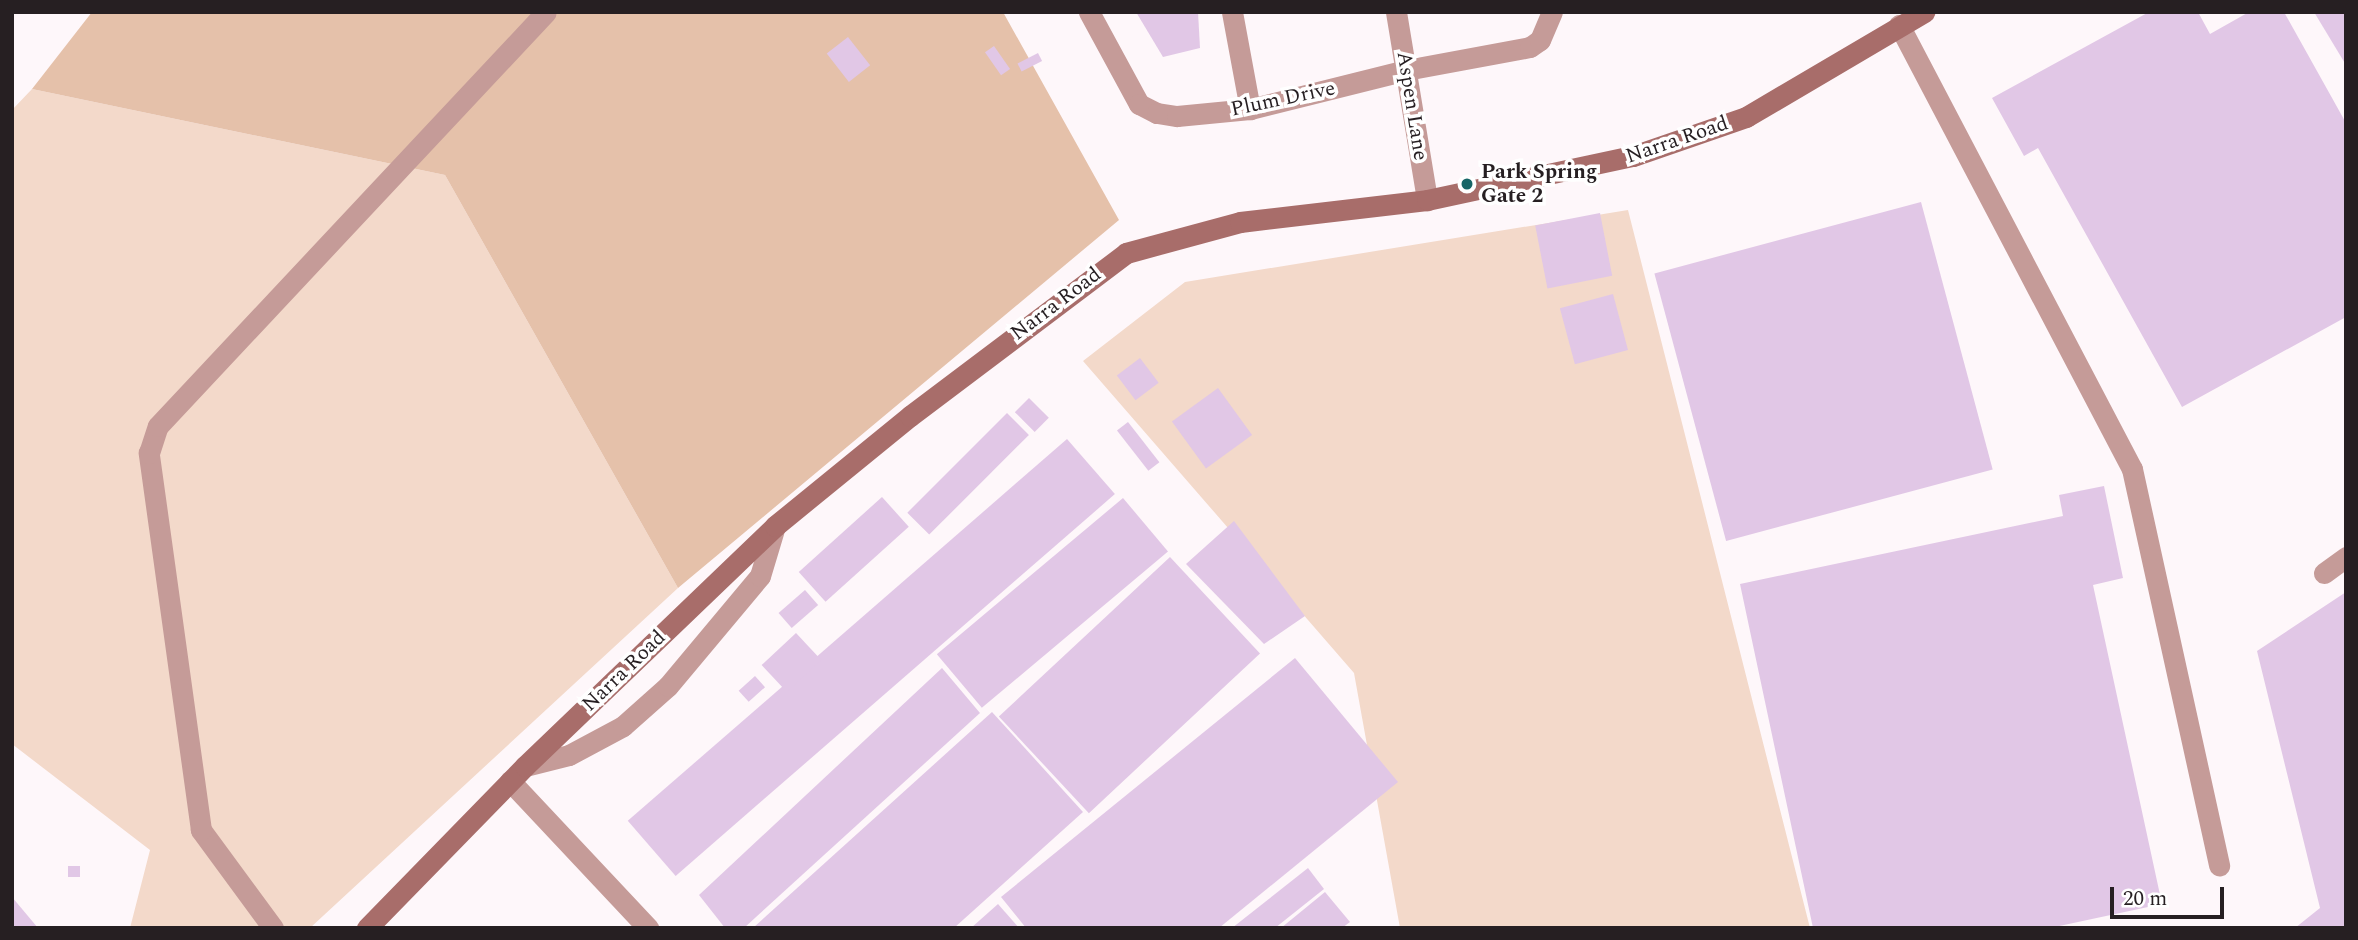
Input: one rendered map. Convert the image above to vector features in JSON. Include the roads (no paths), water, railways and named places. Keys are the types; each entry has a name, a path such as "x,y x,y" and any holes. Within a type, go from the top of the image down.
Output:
{"street":[{"path":"273,928 201,830 149,453 158,426 546,12"},
{"name":"Plum Drive","path":"1089,12 1139,104 1157,113 1177,116 1250,109 1406,70 1530,47 1540,40 1552,12"},
{"path":"1231,12 1250,109"},
{"name":"Aspen Lane","path":"1396,12 1427,200"},
{"name":"Narra Road","path":"367,928 518,773 775,526 910,415 1126,253 1240,222 1427,200 1633,156 1746,117 1924,12"},
{"path":"1899,25 2132,469 2219,866"},
{"path":"649,928 518,773 569,755 623,726 668,686 760,576 775,526"},
{"path":"2324,573 2346,557"}],"place":[{"name":"Park Spring Gate 2","path":"1467,184"}]}
